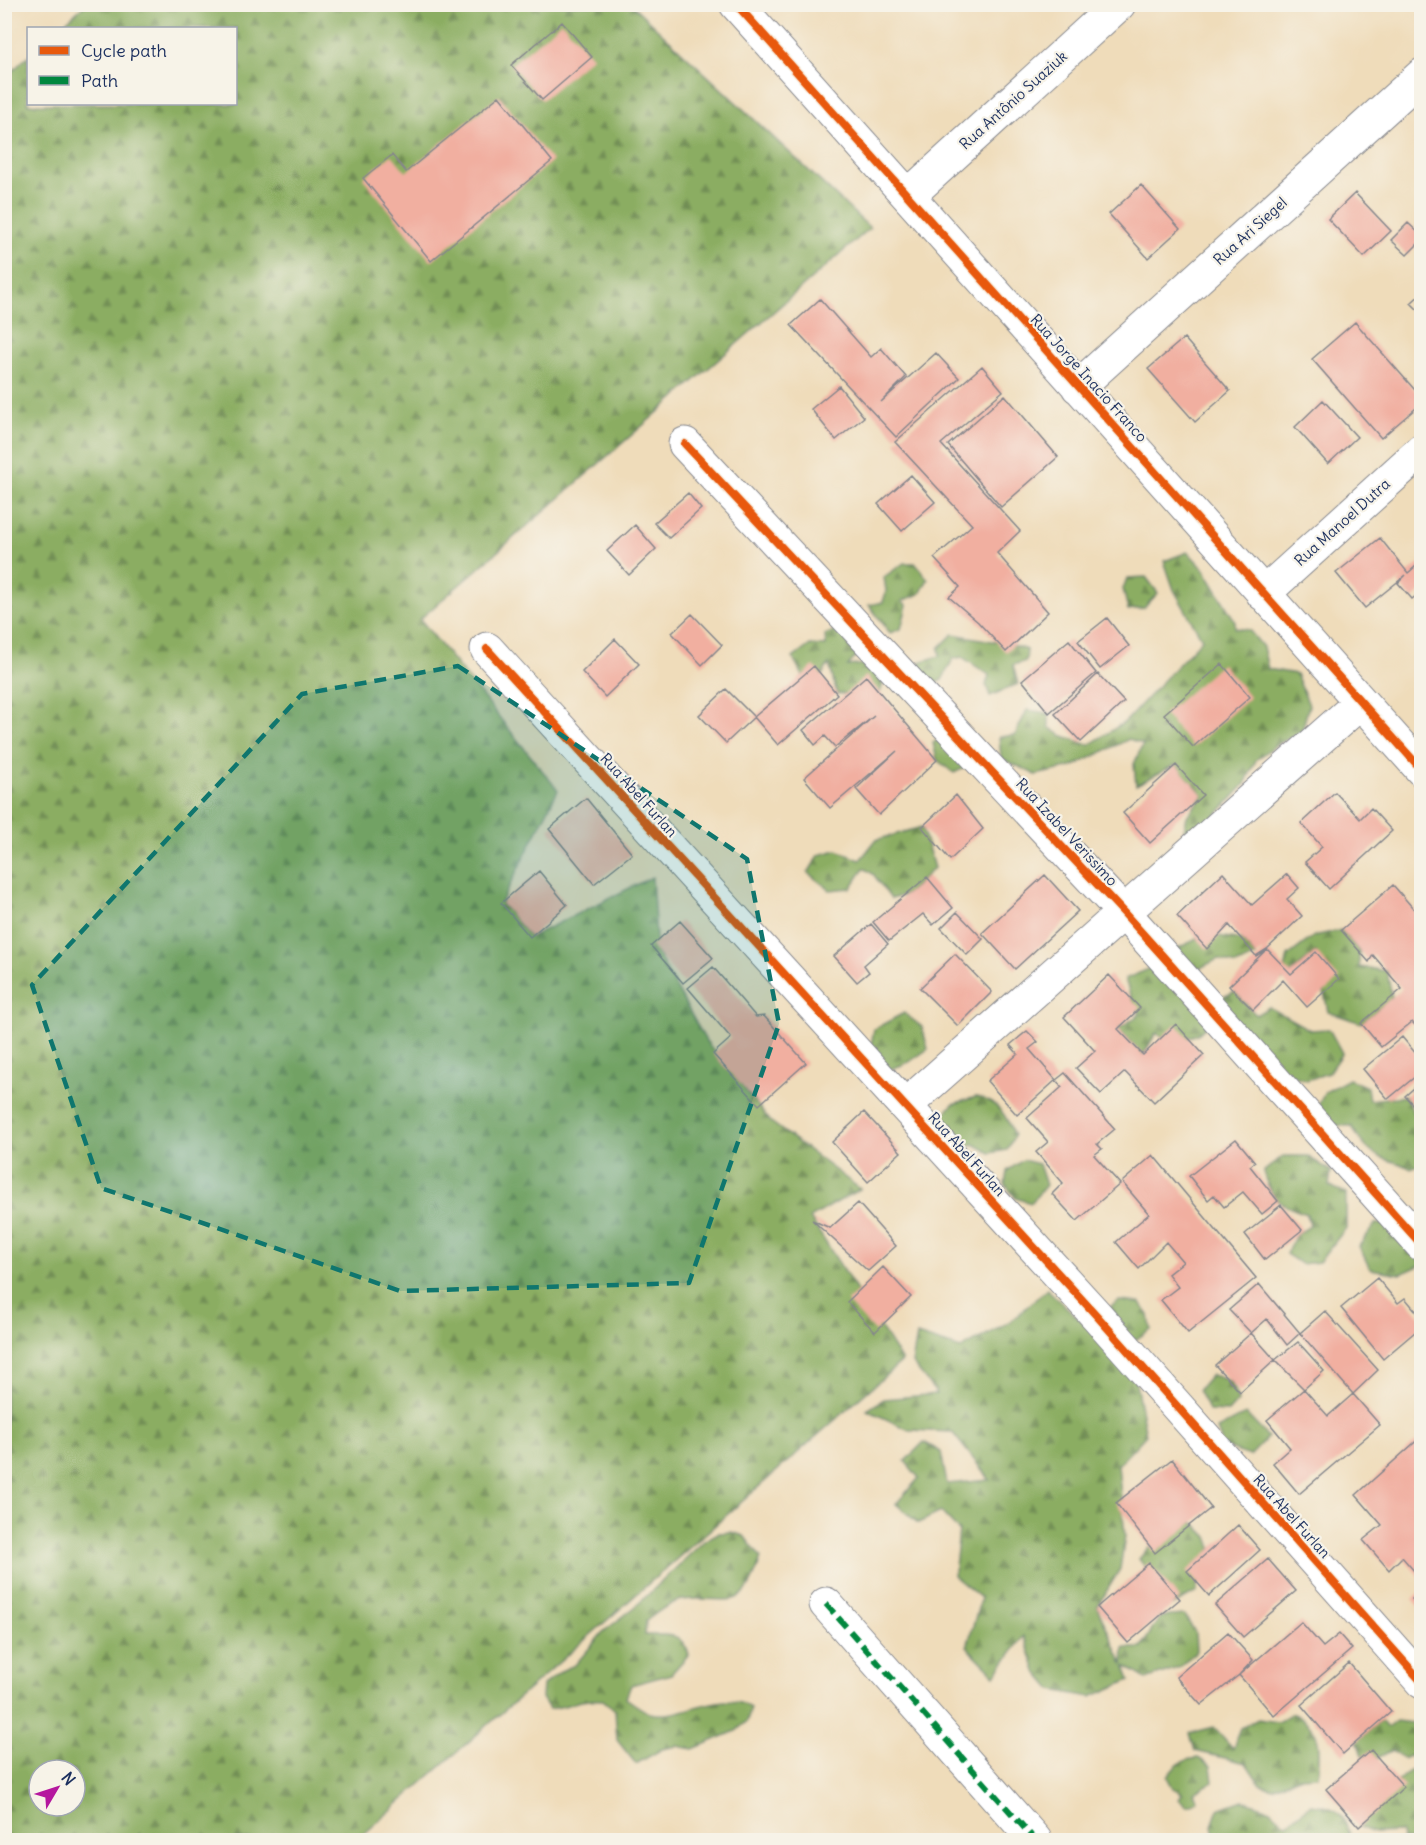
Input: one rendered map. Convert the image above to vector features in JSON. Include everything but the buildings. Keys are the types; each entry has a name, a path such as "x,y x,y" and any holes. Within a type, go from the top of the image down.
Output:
{"street":[{"name":"Rua Jorge Inacio Franco","path":"736,4 1422,770"},
{"name":"Rua Antônio Suaziuk","path":"908,196 1119,4"},
{"name":"Rua Ari Siegel","path":"1078,387 1422,75"},
{"name":"Rua Izabel Verissimo","path":"685,444 1124,913 1422,1245"},
{"name":"Rua Manoel Dutra","path":"1263,594 1422,450"},
{"name":"Rua Abel Furlan","path":"487,649 1097,1316 1422,1682"},
{"path":"905,1106 1361,702"},
{"path":"826,1604 1035,1840"}],"highlighted area":[{"path":"458,666 747,859 779,1024 689,1283 400,1291 101,1188 32,985 302,694"}],"green space":[{"path":"85,5 632,5 870,228 420,619 558,790 501,903 530,937 652,877 657,953 706,1041 771,1122 860,1189 810,1218 902,1361 357,1840 5,1840 5,78 27,57 27,105 237,105 237,27 60,27"},
{"path":"1188,552 1203,568 1235,621 1235,628 1249,630 1263,647 1268,669 1296,674 1309,705 1302,731 1276,745 1256,760 1245,784 1207,825 1184,830 1187,816 1203,795 1175,765 1136,785 1134,764 1143,744 1129,739 1072,767 1036,775 1001,758 999,737 1015,735 1027,710 1049,713 1049,727 1061,735 1089,745 1125,722 1202,639 1174,590 1164,561"},
{"path":"904,563 915,563 928,579 920,594 902,601 907,605 901,629 890,633 869,605 883,602 886,591 884,577"},
{"path":"1146,577 1158,593 1144,608 1128,610 1123,589 1127,578"},
{"path":"847,625 861,651 848,666 866,664 886,674 880,693 837,694 829,664 822,675 803,676 793,658 810,645 826,646 825,635"},
{"path":"953,634 1009,644 1027,650 1026,661 1013,665 1018,684 990,696 986,685 989,675 962,657 953,659 942,680 929,686 915,672 920,662 940,656 939,648"},
{"path":"951,731 969,766 954,773 937,760 933,743"},
{"path":"922,827 934,868 907,894 891,899 874,875 864,868 851,888 830,890 808,873 819,855 837,850 860,860 876,840"},
{"path":"1341,930 1359,951 1359,967 1387,971 1392,998 1361,1023 1328,1012 1316,952 1283,980 1288,956 1314,936"},
{"path":"1219,936 1241,940 1256,956 1236,965 1218,959 1198,969 1178,963 1174,950 1197,939"},
{"path":"1151,968 1216,1017 1199,1033 1175,1044 1156,1033 1143,1055 1118,1029 1140,1014 1131,998 1125,979"},
{"path":"1235,992 1256,1015 1269,1007 1310,1030 1329,1029 1342,1053 1328,1073 1307,1080 1277,1071 1217,999"},
{"path":"904,1013 922,1027 928,1049 909,1062 886,1071 870,1050 874,1029"},
{"path":"1349,1079 1367,1087 1369,1100 1405,1096 1421,1128 1421,1165 1411,1169 1374,1154 1361,1142 1352,1126 1323,1125 1317,1108 1325,1092"},
{"path":"976,1097 990,1102 1005,1116 1014,1136 1007,1150 990,1153 974,1144 961,1148 951,1134 942,1116 953,1104"},
{"path":"1283,1156 1307,1156 1331,1171 1329,1186 1346,1193 1346,1228 1319,1262 1301,1264 1286,1254 1296,1235 1310,1226 1307,1214 1283,1204 1273,1196 1266,1182 1263,1172"},
{"path":"1023,1160 1039,1164 1046,1185 1031,1203 1016,1198 1005,1184 1007,1171"},
{"path":"1421,1212 1421,1265 1401,1274 1370,1269 1359,1246 1376,1223 1397,1226"},
{"path":"1047,1289 1092,1331 1135,1379 1146,1435 1118,1465 1125,1536 1120,1569 1097,1607 1123,1664 1124,1648 1141,1648 1160,1617 1184,1615 1195,1632 1196,1651 1180,1667 1146,1679 1125,1666 1130,1680 1091,1697 1052,1690 1036,1671 1024,1636 995,1675 967,1647 981,1598 954,1576 959,1531 941,1512 918,1523 896,1504 919,1478 905,1461 924,1442 941,1452 947,1484 990,1480 952,1432 909,1430 867,1410 884,1399 937,1394 912,1363 917,1335 961,1349 1011,1321"},
{"path":"1119,1301 1140,1303 1149,1315 1151,1329 1135,1340 1101,1313"},
{"path":"1211,1375 1227,1380 1234,1389 1238,1401 1228,1412 1209,1411 1198,1390"},
{"path":"1246,1414 1268,1437 1250,1456 1223,1447 1217,1429"},
{"path":"1193,1522 1208,1537 1212,1548 1198,1567 1197,1592 1172,1606 1156,1598 1152,1576 1139,1559 1157,1537"},
{"path":"731,1532 744,1536 761,1558 747,1589 740,1596 732,1599 677,1601 646,1621 645,1635 677,1637 689,1654 671,1674 631,1685 626,1698 647,1712 663,1714 675,1713 713,1702 738,1703 751,1708 747,1721 736,1731 693,1749 677,1746 662,1749 636,1764 617,1740 615,1710 603,1700 581,1701 549,1709 542,1698 543,1685 563,1670 575,1665 603,1632 635,1607 705,1540 718,1533"},
{"path":"1292,1713 1309,1725 1317,1739 1318,1776 1299,1777 1273,1788 1260,1784 1246,1763 1195,1751 1190,1733 1214,1727 1233,1748 1241,1728 1258,1719 1278,1722"},
{"path":"1381,1721 1387,1728 1396,1721 1413,1723 1421,1732 1418,1751 1403,1759 1393,1750 1377,1758 1363,1758 1357,1741"},
{"path":"1198,1758 1211,1766 1213,1782 1194,1792 1198,1801 1187,1806 1179,1799 1182,1793 1173,1788 1167,1777 1180,1763"},
{"path":"1421,1766 1421,1840 1403,1840 1400,1832 1374,1833 1359,1827 1396,1782 1405,1774"},
{"path":"1243,1800 1271,1810 1286,1825 1311,1804 1332,1808 1344,1820 1350,1834 1342,1840 1216,1840 1212,1826 1218,1809"}],"marked path":[{"path":"826,1604 1035,1840"}],"cycle path":[{"path":"736,4 1422,770"},
{"path":"685,444 1124,913 1422,1245"},
{"path":"487,649 1097,1316 1422,1682"}]}
